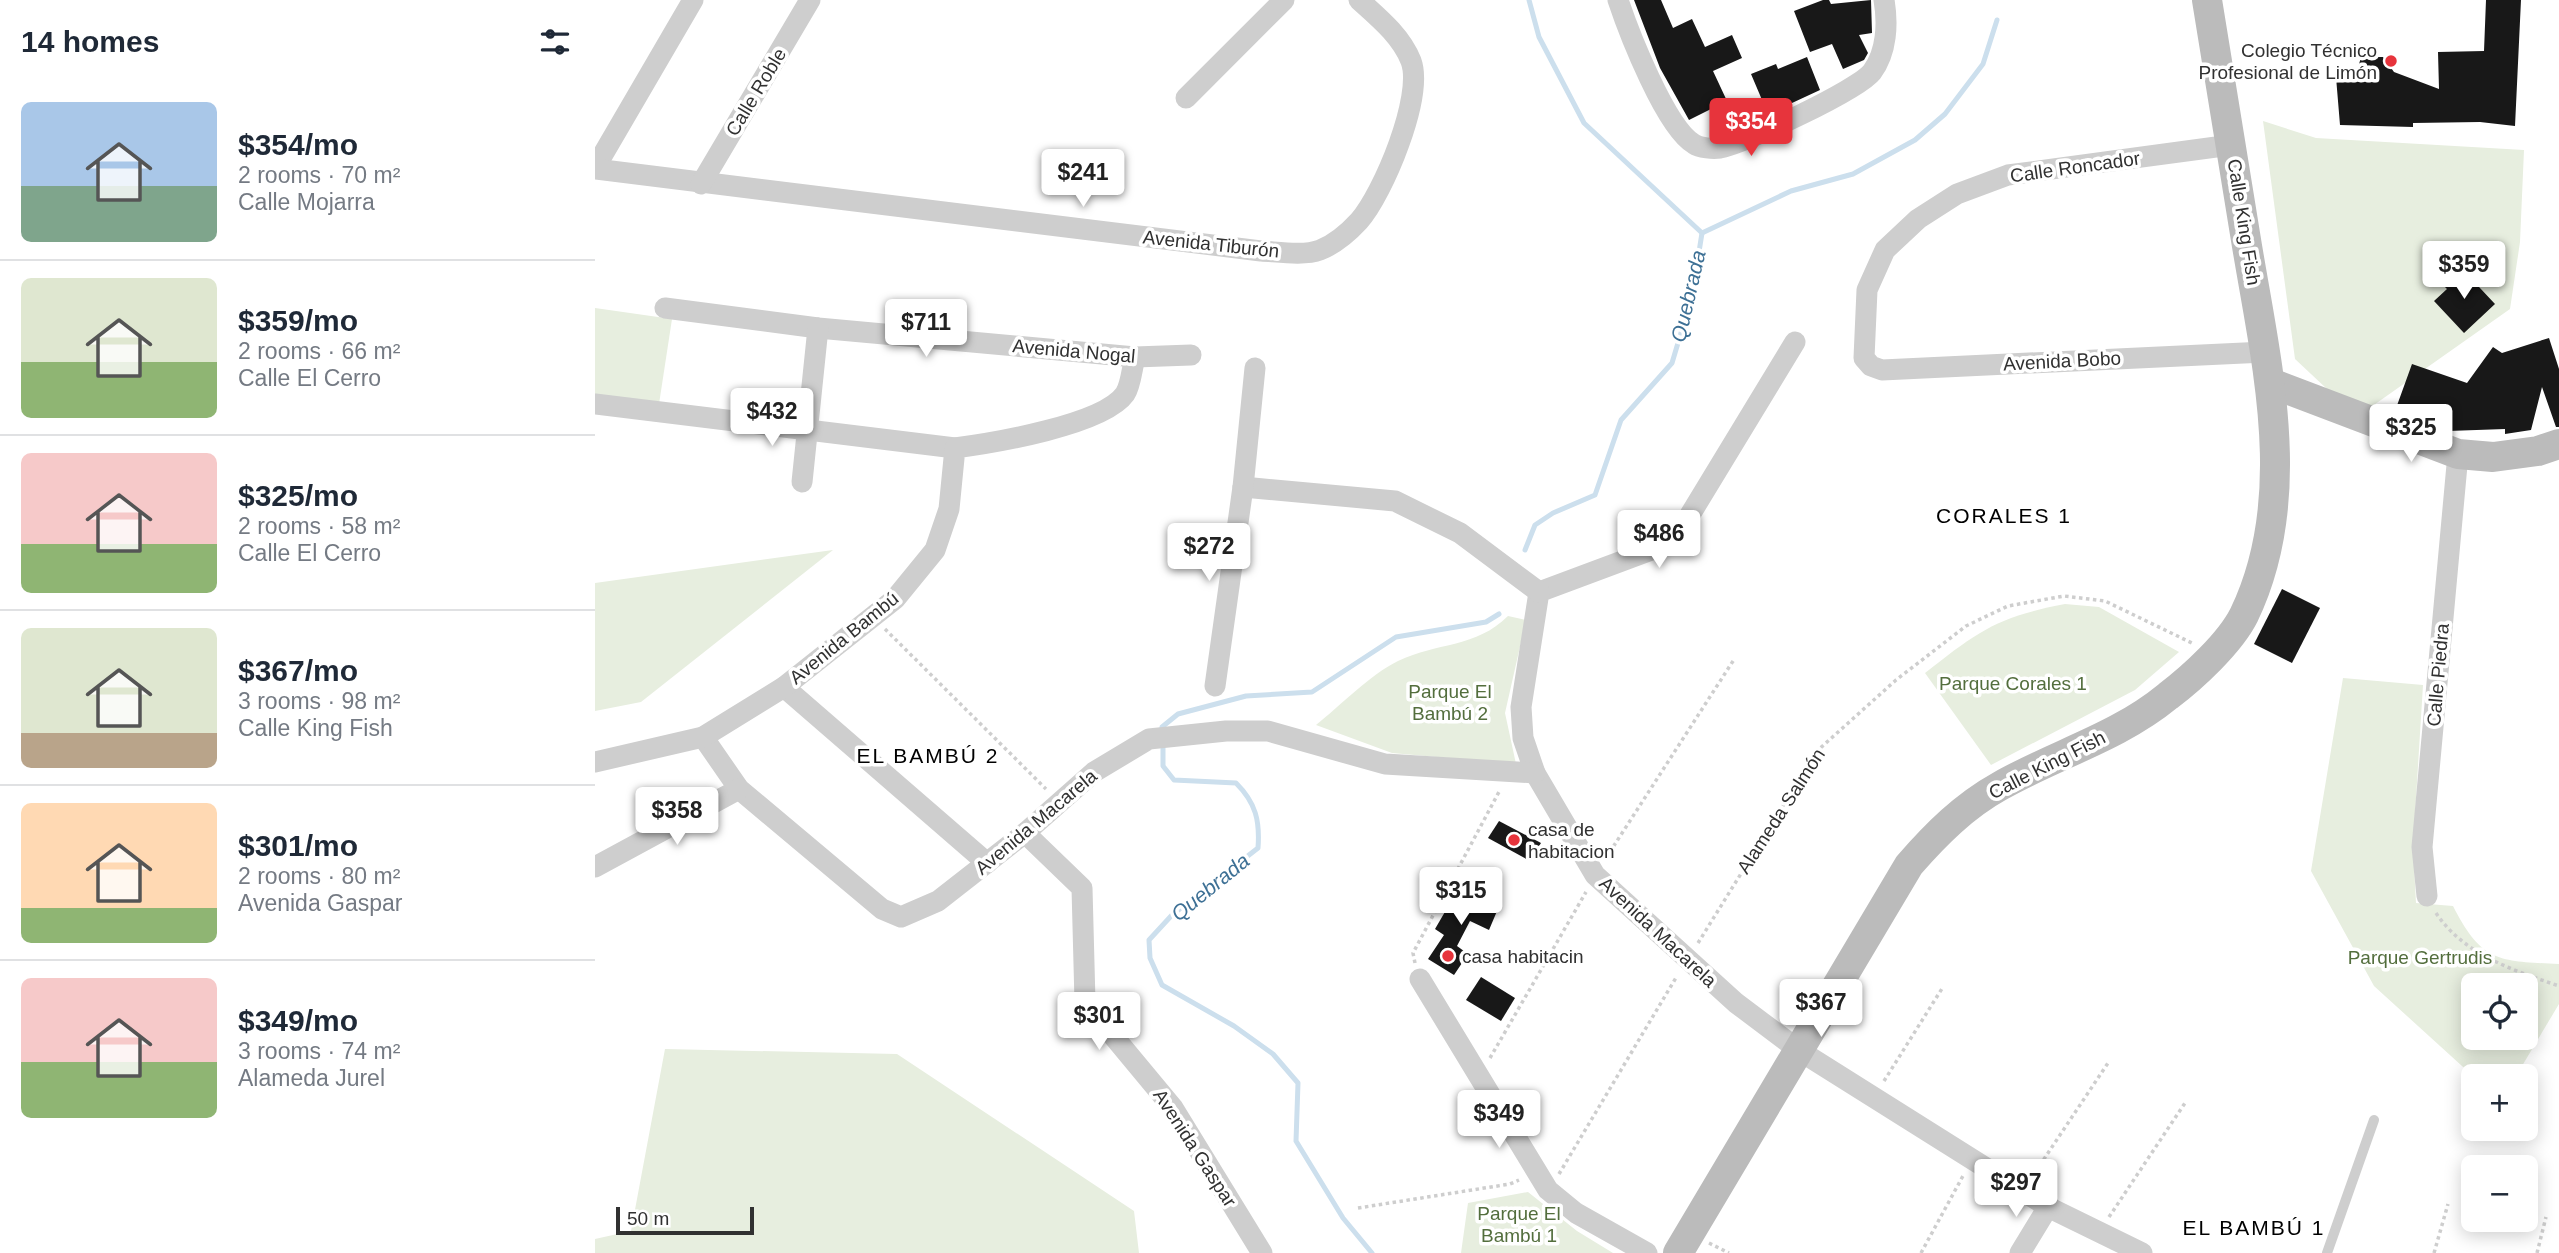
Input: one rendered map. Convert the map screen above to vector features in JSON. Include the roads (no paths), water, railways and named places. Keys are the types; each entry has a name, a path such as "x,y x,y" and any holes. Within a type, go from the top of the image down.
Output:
{"street":[{"path":"595,169 692,0"},
{"name":"Calle Roble","path":"701,184 810,0"},
{"path":"1186,98 1285,0"},
{"name":"Avenida Tiburón","path":"595,169 1261,251 1318,251 1343,236 1361,219 1385,174 1414,87 1411,63 1395,34 1359,0"},
{"path":"1618,0 1652,82 1681,135 1697,147 1720,148 1841,94 1872,72 1886,43 1884,0"},
{"name":"Calle King Fish","path":"1678,1253 1909,865 1947,823 2000,786 2096,743 2167,697 2213,654 2243,617 2264,560 2275,505 2271,383 2207,0"},
{"name":"Calle Roncador","path":"1864,358 1867,290 1885,250 1918,219 1957,194 2008,174 2231,145"},
{"name":"Avenida Nogal","path":"665,308 818,328 1135,357 1191,355"},
{"path":"802,482 818,328"},
{"path":"1539,592 1665,545 1682,528 1795,342"},
{"name":"Avenida Bobo","path":"1864,358 1871,366 1882,370 2265,352"},
{"path":"595,404 955,448 989,443 1091,417 1110,408 1126,393 1135,357"},
{"path":"1215,686 1243,487 1255,368"},
{"path":"2271,383 2458,454 2493,457 2538,451 2559,444"},
{"name":"Avenida Bambú","path":"595,762 702,737 784,687 895,599 935,550 949,509 955,448"},
{"name":"Calle Piedra","path":"2427,896 2422,847 2458,454"},
{"path":"1243,487 1395,501 1460,533 1539,592"},
{"path":"1535,774 1523,738 1521,707 1539,592"},
{"path":"784,687 987,863"},
{"name":"Avenida Macarela","path":"702,737 739,789 882,909 901,917 938,901 1025,833 1094,772 1149,739 1226,731 1268,731 1385,764 1535,774 1595,875 1736,1003 1800,1051 2048,1207 2142,1253"},
{"path":"595,867 739,789"},
{"name":"Avenida Gaspar","path":"1025,833 1082,888 1085,1002 1173,1108 1262,1253"},
{"path":"1420,979 1548,1190 1576,1213 1647,1253"},
{"path":"2020,1253 2048,1207"}],"lane":[{"path":"2327,1253 2374,1120"}],"waterway":[{"name":"Quebrada","path":"1529,0 1539,37 1584,123 1702,233"},
{"path":"1702,233 1791,191 1853,174 1915,140 1945,114 1983,64 1997,20"},
{"name":"Quebrada","path":"1525,550 1535,525 1553,513 1595,495 1621,420 1672,363 1692,296 1702,233"},
{"name":"Quebrada","path":"1162,734 1162,727 1178,714 1246,696 1312,692 1396,637 1486,622 1499,614"},
{"name":"Quebrada","path":"1163,744 1163,766 1174,780 1236,783 1248,798 1255,813 1258,848 1172,915 1149,940 1150,958 1162,985 1234,1026 1273,1054 1298,1083 1296,1141 1343,1218 1372,1253"}],"place":[{"name":"Colegio Técnico Profesional de Limón","path":"2391,61"},
{"name":"casa de habitacion","path":"1514,840"},
{"name":"casa habitacin","path":"1448,956"}],"district":[{"name":"CORALES 1","path":"2004,515"},
{"name":"EL BAMBÚ 2","path":"928,755"},
{"name":"EL BAMBÚ 1","path":"2254,1227"}],"park label":[{"name":"Parque Corales 1","path":"2013,683"},
{"name":"Parque El Bambú 2","path":"1450,702"},
{"name":"Parque Gertrudis","path":"2420,957"},
{"name":"Parque El Bambú 1","path":"1519,1224"}]}
